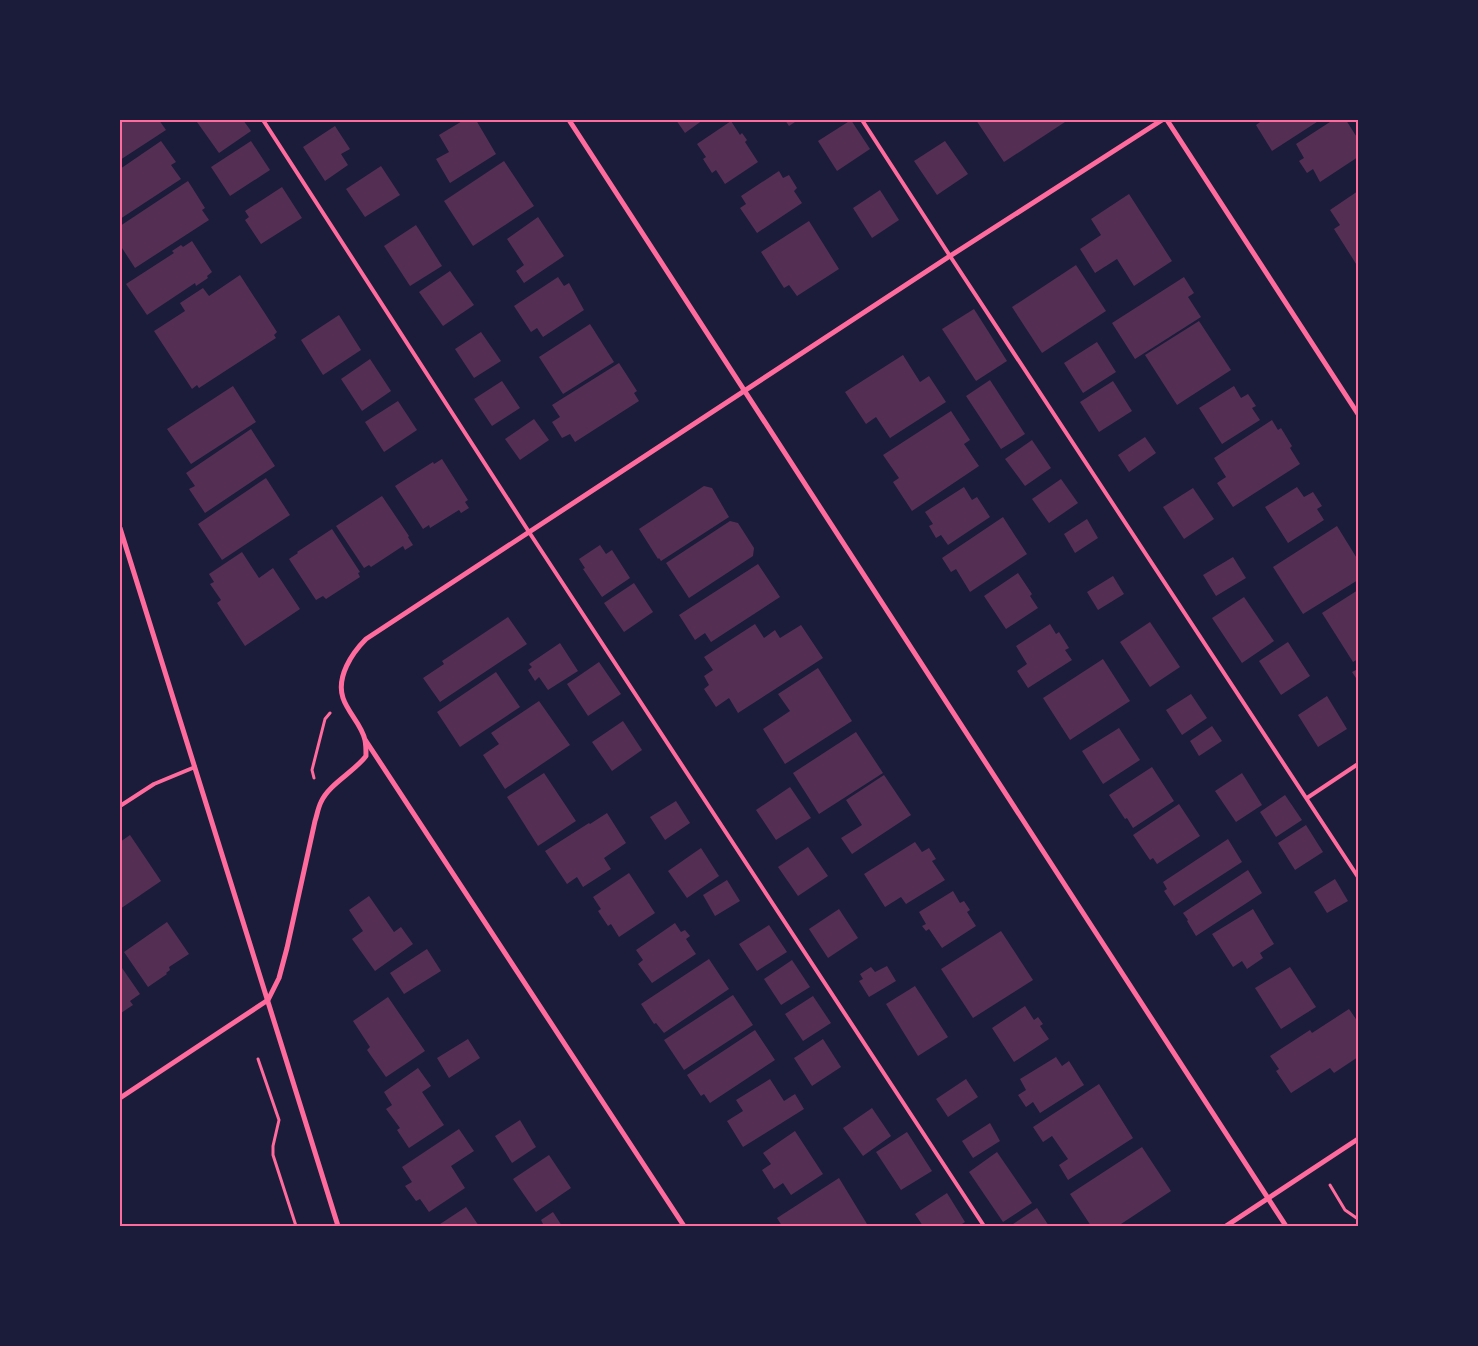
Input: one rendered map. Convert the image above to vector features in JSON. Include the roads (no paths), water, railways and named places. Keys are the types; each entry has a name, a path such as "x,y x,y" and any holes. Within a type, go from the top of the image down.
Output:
{"street":[{"path":"569,120 1286,1226"},
{"path":"684,1226 365,739 343,697 342,684 346,667 354,652 366,639 950,256 1162,120"},
{"path":"1167,120 1358,414"},
{"path":"120,528 338,1226"},
{"path":"120,1098 268,1000 279,978 287,948 321,801 330,789 358,766 366,756 365,739"},
{"path":"1226,1226 1358,1139"}],"lane":[{"path":"263,120 529,532 984,1226"},
{"path":"862,120 1358,876"},
{"path":"1307,798 1358,764"},
{"path":"120,806 154,784 195,767"}]}
